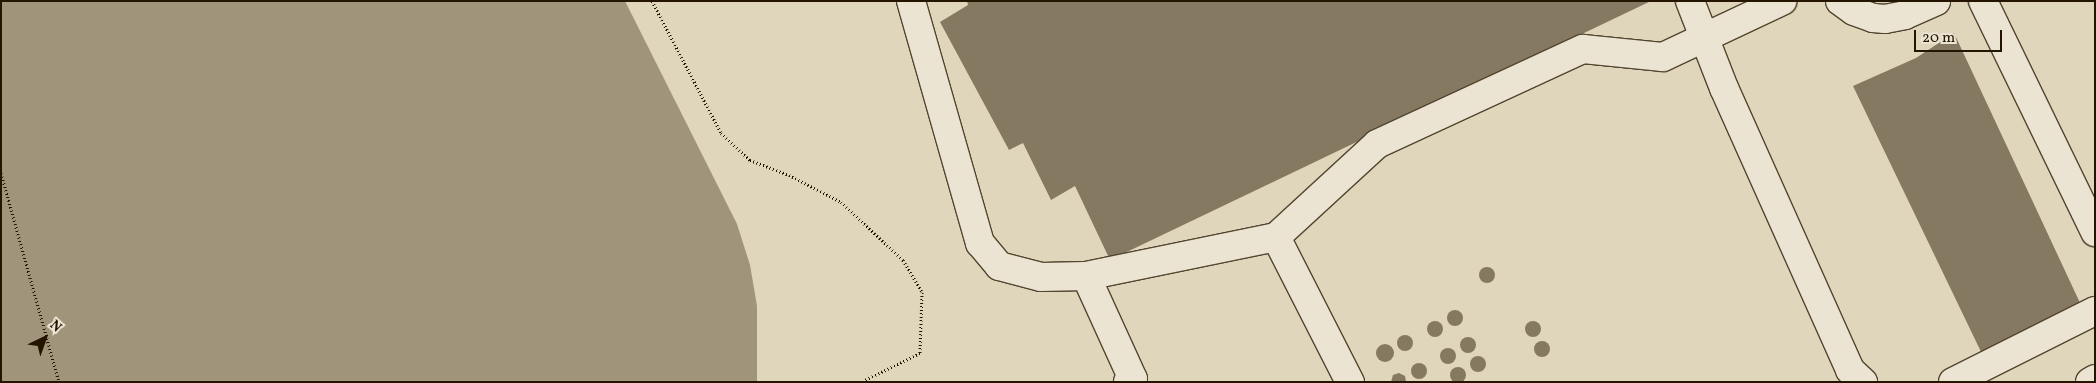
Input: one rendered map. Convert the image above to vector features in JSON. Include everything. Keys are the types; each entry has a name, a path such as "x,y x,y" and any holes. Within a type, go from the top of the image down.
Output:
{"lane":[{"path":"911,1 980,244 999,266 1041,278 1086,276 1276,237 1378,144 1583,49 1663,57 1782,1"},
{"path":"1690,1 1706,37 1724,88 1850,370 1863,382"},
{"path":"1840,1 1860,14 1886,19 1905,16 1936,1"},
{"path":"1983,1 2095,232"},
{"path":"1276,237 1350,382"},
{"path":"1086,276 1133,379 1128,382"},
{"path":"1953,382 2095,311"},
{"path":"2090,382 2095,379"}],"path":[{"path":"652,1 721,133 750,160 789,175 841,202 903,260 922,292 920,353 865,380"},
{"path":"1,173 59,382"}],"shaded area":[{"path":"1,1 625,1 737,224 750,265 757,306 757,382 1,382"}],"building":[{"path":"967,1 1651,1 1110,260 1075,186 1051,200 1023,143 1009,150 940,22 968,5"},
{"path":"1954,33 2081,305 1984,358 1853,86 1916,58"},
{"path":"1487,267 1493,269 1495,275 1493,281 1487,283 1481,281 1479,275 1481,269"},
{"path":"1455,310 1463,318 1455,326 1447,318"},
{"path":"1435,321 1441,323 1443,329 1441,335 1435,337 1429,335 1427,329 1429,323"},
{"path":"1533,321 1539,323 1541,329 1539,335 1533,337 1527,335 1525,329 1527,323"},
{"path":"1405,335 1411,337 1413,343 1411,349 1405,351 1399,349 1397,343 1399,337"},
{"path":"1468,337 1476,345 1468,353 1460,345"},
{"path":"1542,341 1548,343 1550,349 1548,355 1542,357 1536,355 1534,349 1536,343"},
{"path":"1381,344 1389,344 1394,349 1392,360 1381,362 1376,357 1376,349"},
{"path":"1448,348 1454,350 1456,356 1454,362 1448,364 1442,362 1440,356 1442,350"},
{"path":"1478,356 1486,364 1478,372 1470,364"},
{"path":"1419,363 1427,371 1419,379 1411,371"},
{"path":"1458,367 1466,375 1458,383 1450,375"},
{"path":"1399,373 1405,376 1406,382 1391,382 1393,375"}]}
